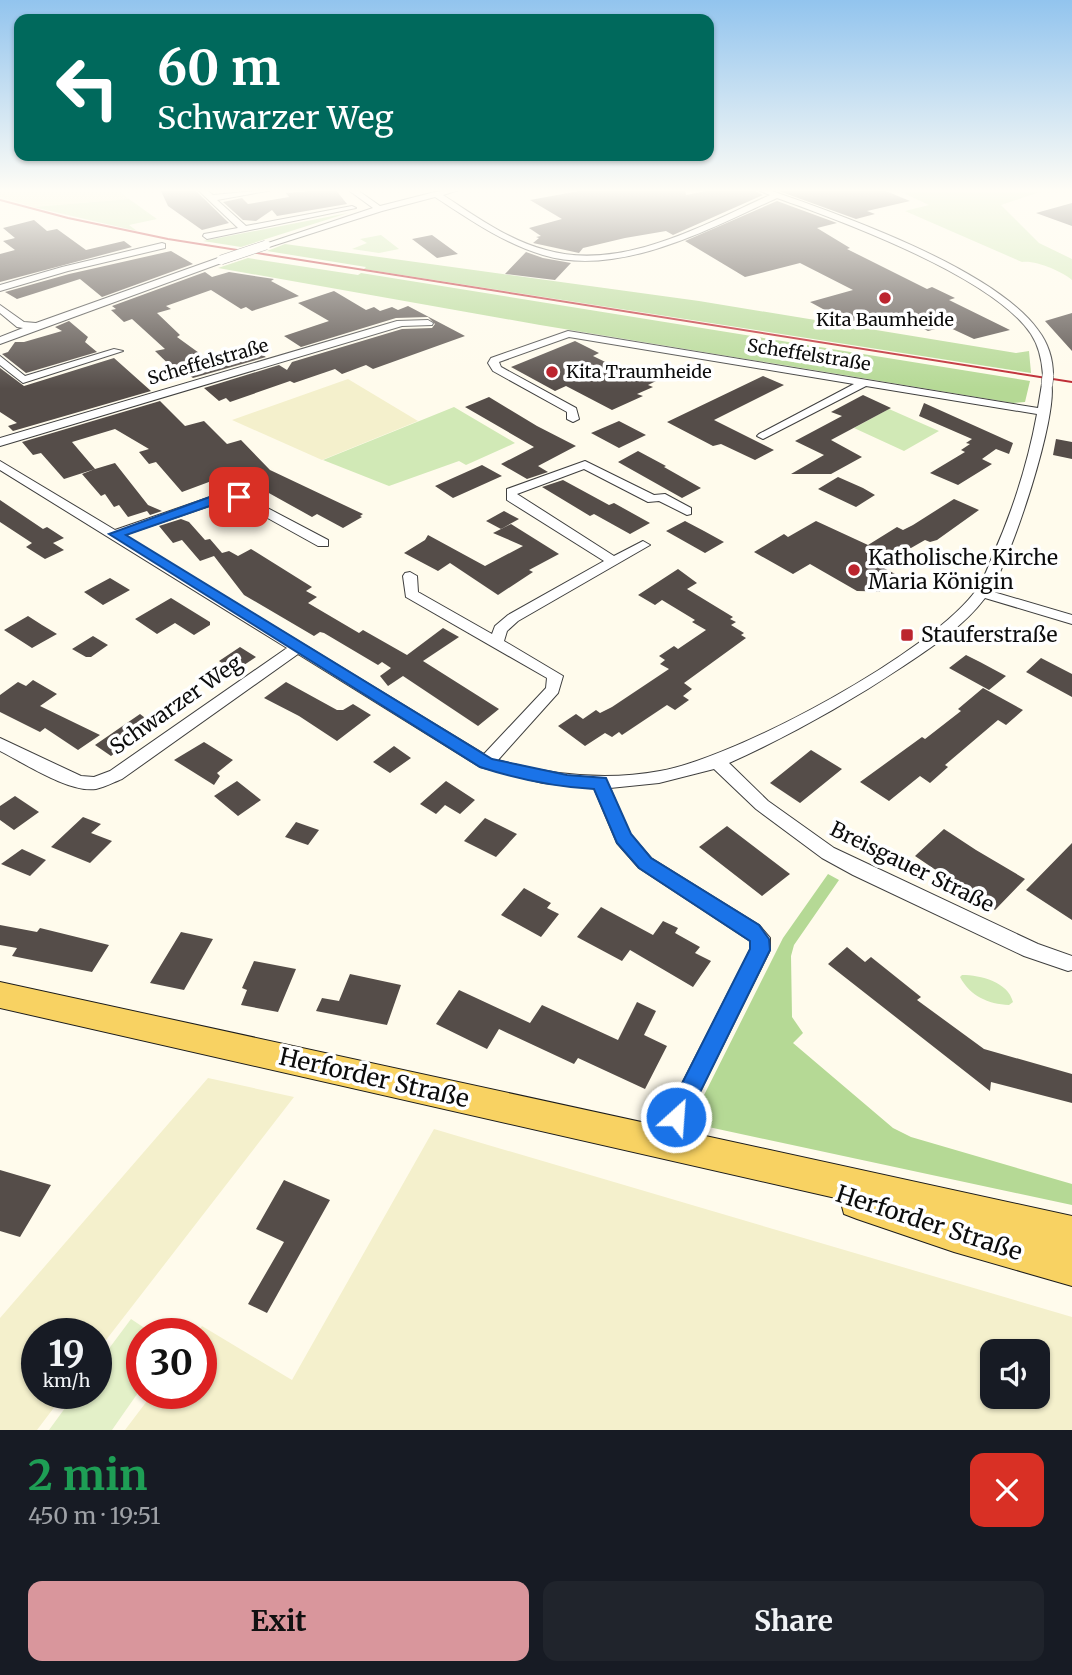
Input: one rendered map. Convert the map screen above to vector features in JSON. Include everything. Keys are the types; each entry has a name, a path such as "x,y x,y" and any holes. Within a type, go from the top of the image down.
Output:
{"main road":[{"name":"Herforder Straße","path":"0,995 1072,1234"},
{"name":"Herforder Straße","path":"747,1163 954,1234 1072,1267"}],"street":[{"path":"0,288 121,256"},
{"path":"0,341 234,256"},
{"path":"570,256 583,258 607,256"},
{"path":"2,468 116,534 486,763 511,771 556,779 600,783 656,778 717,762 820,711 863,686 949,626 982,593 1019,508 1044,412 1047,361 1038,337 1019,314 997,297 922,256"},
{"path":"0,308 21,325 37,326"},
{"name":"Scheffelstraße","path":"0,442 401,323 428,323"},
{"name":"Scheffelstraße","path":"573,419 572,410 497,369 492,363 500,357 568,334 1044,412"},
{"path":"0,359 23,380 118,351"},
{"path":"763,436 866,382"},
{"path":"612,561 511,498 511,492 585,465 652,499 661,497 687,511"},
{"path":"116,534 223,497 239,497 323,543"},
{"path":"497,641 500,629 513,618 643,545"},
{"path":"410,576 411,594 555,676 553,689 486,763"},
{"path":"982,593 1072,621"},
{"name":"Schwarzer Weg","path":"0,744 78,782 95,783 116,775 297,648"},
{"name":"Breisgauer Straße","path":"717,762 762,805 828,853 1031,950 1068,963"},
{"path":"600,783 624,838 639,857 752,931 760,939 760,950 676,1117"}],"shaded area":[{"path":"348,379 418,421 322,460 232,420"},
{"path":"208,1078 294,1097 112,1332 112,1318 21,1318 21,1409 53,1409 37,1430 0,1430 0,1318"},
{"path":"434,1129 1072,1317 1072,1430 125,1430 141,1409 217,1409 217,1335 292,1380"}],"green space":[{"path":"296,256 370,256 699,301 1016,353 1029,351 1031,373 364,269 366,267"},
{"path":"1008,256 1065,256 1072,259 1072,280 1049,267 1022,262"},
{"path":"248,258 358,275 361,273 1030,381 1025,402 1013,403 540,325 218,268"},
{"path":"454,407 515,443 466,465 459,461 389,486 323,460"},
{"path":"889,409 939,431 904,451 854,428"},
{"path":"828,874 839,880 794,945 791,956 792,1017 803,1033 793,1043 893,1128 911,1137 1072,1184 1072,1205 690,1123 783,938"},
{"path":"962,975 993,981 1006,989 1013,1002 1009,1005 980,998 964,984 960,977"},
{"path":"126,1326 127,1409 112,1430 49,1430 64,1409 112,1409 112,1345"}],"building":[{"path":"0,256 99,256 0,282"},
{"path":"150,256 179,256 193,264 102,297 80,279 17,299 5,292"},
{"path":"522,256 571,263 555,280 505,274"},
{"path":"710,256 860,256 927,289 932,287 955,298 949,300 1010,330 974,339 946,326 928,331 916,325 907,328 880,313 853,321 839,314 834,315 810,302 853,290 800,263 745,277"},
{"path":"205,272 212,277 229,272 274,279 271,281 299,296 252,311 246,307 241,309 211,290 166,306 171,309 157,313 180,335 177,337 206,358 247,346 266,357 193,378 187,374 181,376 155,351 165,349 132,319 124,322 111,310 116,309 112,306"},
{"path":"334,291 366,310 374,307 380,311 392,307 398,310 408,306 465,336 373,369 366,365 342,374 335,369 230,402 226,398 219,401 204,388 279,365 287,370 292,362 402,329 432,328 435,324 428,317 396,318 301,347 284,336 329,321 298,303"},
{"path":"1072,313 1072,351 1045,321"},
{"path":"69,321 88,337 85,342 97,352 26,373 2,354 8,352 15,342 62,331 55,327"},
{"path":"575,341 599,353 593,356 630,374 642,369 660,379 648,385 653,387 637,394 643,396 612,410 566,386 555,391 511,367"},
{"path":"114,358 151,391 13,431 8,426 17,423 0,412 0,368 24,386"},
{"path":"763,376 784,385 714,420 774,450 755,460 721,444 713,446 667,422"},
{"path":"863,395 891,408 831,440 862,457 831,474 791,474 824,455 795,441 842,416 831,412"},
{"path":"489,397 576,446 538,466 548,472 527,479 501,464 534,447 465,407"},
{"path":"160,401 185,426 204,421 227,444 241,440 270,470 363,514 343,528 317,514 312,517 233,473 182,492 156,462 149,464 139,452 149,449 115,429 72,442 95,469 64,479 41,453 33,455 22,442"},
{"path":"924,403 1013,443 1009,454 996,449 982,459 992,464 958,485 930,473 965,452 961,450 970,444 966,443 972,439 919,416"},
{"path":"619,421 646,435 619,448 591,433"},
{"path":"1056,439 1072,442 1072,459 1053,455"},
{"path":"638,451 701,488 682,498 618,462"},
{"path":"115,463 148,505 162,511 150,515 147,511 128,517 119,505 114,507 105,494 101,496 82,474"},
{"path":"482,465 502,476 453,498 435,486"},
{"path":"838,477 875,495 856,507 818,489"},
{"path":"563,480 650,523 630,534 594,514 590,516 542,487"},
{"path":"954,499 979,510 937,540 925,540 908,547 880,566 897,575 888,582 906,592 857,591 810,564 793,574 754,552 784,534 788,537 816,521 868,545 897,527 903,530 913,525"},
{"path":"0,500 43,529 47,527 64,538 53,543 64,550 45,559 26,547 32,543 0,522"},
{"path":"504,511 519,519 501,529 486,521"},
{"path":"181,519 189,522 205,540 210,539 222,553 229,551 238,556 251,549 312,587 306,591 317,597 308,603 359,633 363,630 407,655 443,628 459,637 423,661 499,709 478,726 403,676 388,686 380,676 391,668 382,662 378,665 324,633 320,632 314,636 244,595 214,556 200,561 182,540 173,543 159,526"},
{"path":"685,521 724,542 705,553 666,531"},
{"path":"511,524 559,554 529,570 533,572 498,595 450,563 438,571 404,553 425,540 428,535 485,566 523,546 493,533"},
{"path":"678,569 697,583 687,589 733,617 730,619 736,622 731,625 744,633 741,635 746,638 684,683 692,689 683,696 689,700 675,710 667,705 622,735 619,732 612,737 605,733 585,746 558,726 576,714 583,719 596,710 600,713 612,707 669,669 660,664 665,660 659,656 674,646 678,649 706,630 662,600 655,605 638,595"},
{"path":"110,578 130,590 103,605 84,592"},
{"path":"171,598 210,622 210,625 194,635 175,623 157,634 135,619"},
{"path":"28,616 57,634 32,648 4,630"},
{"path":"93,636 108,645 91,657 72,649"},
{"path":"240,647 256,657 235,671 219,661"},
{"path":"966,655 1006,676 989,690 949,668"},
{"path":"1041,658 1072,674 1072,697 1026,672"},
{"path":"33,680 57,694 40,706 100,735 78,750 45,728 40,732 0,712 0,695 18,682 26,686"},
{"path":"286,682 337,710 343,710 353,704 371,715 337,741 299,716 264,698"},
{"path":"983,688 1023,710 1006,725 998,720 945,765 948,767 930,783 920,776 889,801 860,782 922,737 925,739 961,711 958,709"},
{"path":"140,714 153,724 111,756 95,745"},
{"path":"204,742 233,760 217,773 220,776 214,785 174,760"},
{"path":"394,746 411,758 390,773 373,762"},
{"path":"811,750 842,769 800,803 770,783"},
{"path":"237,781 261,800 238,816 214,796"},
{"path":"446,781 475,800 460,814 445,805 436,814 420,804"},
{"path":"15,796 39,812 14,830 0,820 0,806"},
{"path":"83,817 101,824 91,833 112,841 90,863 51,847"},
{"path":"485,818 517,834 496,857 464,841"},
{"path":"296,822 319,830 308,845 285,837"},
{"path":"727,826 790,874 762,896 699,847"},
{"path":"944,829 1025,879 995,910 915,856"},
{"path":"1072,843 1072,920 1026,890"},
{"path":"22,849 46,860 30,876 1,864"},
{"path":"524,888 551,903 547,908 559,914 541,937 501,915"},
{"path":"601,907 653,935 663,921 678,928 675,933 700,947 695,953 711,961 693,987 630,950 622,961 577,937"},
{"path":"0,925 37,932 40,928 109,945 92,972 12,956 17,948 0,945"},
{"path":"181,932 213,939 184,990 150,983"},
{"path":"847,947 865,962 871,957 921,997 917,1000 984,1049 1072,1074 1072,1103 991,1082 990,1091 828,964"},
{"path":"254,961 296,969 278,1012 241,1005 247,990 242,988"},
{"path":"350,974 401,985 387,1025 316,1011 322,998 339,1001"},
{"path":"459,990 530,1023 542,1005 618,1040 637,1002 656,1011 644,1035 667,1046 645,1089 578,1058 574,1064 499,1029 487,1049 436,1024"},
{"path":"0,1170 51,1185 20,1237 0,1231"},
{"path":"284,1180 330,1200 267,1313 248,1304 284,1242 256,1229"}],"tram line":[{"path":"274,256 1072,382"}],"place":[{"name":"Kita Baumheide","path":"885,298"},
{"name":"Kita Traumheide","path":"552,372"},
{"name":"Katholische Kirche Maria Königin","path":"854,570"},
{"name":"Stauferstraße","path":"907,635"}],"route":[{"path":"239,497 223,497 116,534 486,763 511,771 567,781 600,783 624,838 645,863 752,931 760,939 760,950 676,1117"}]}
